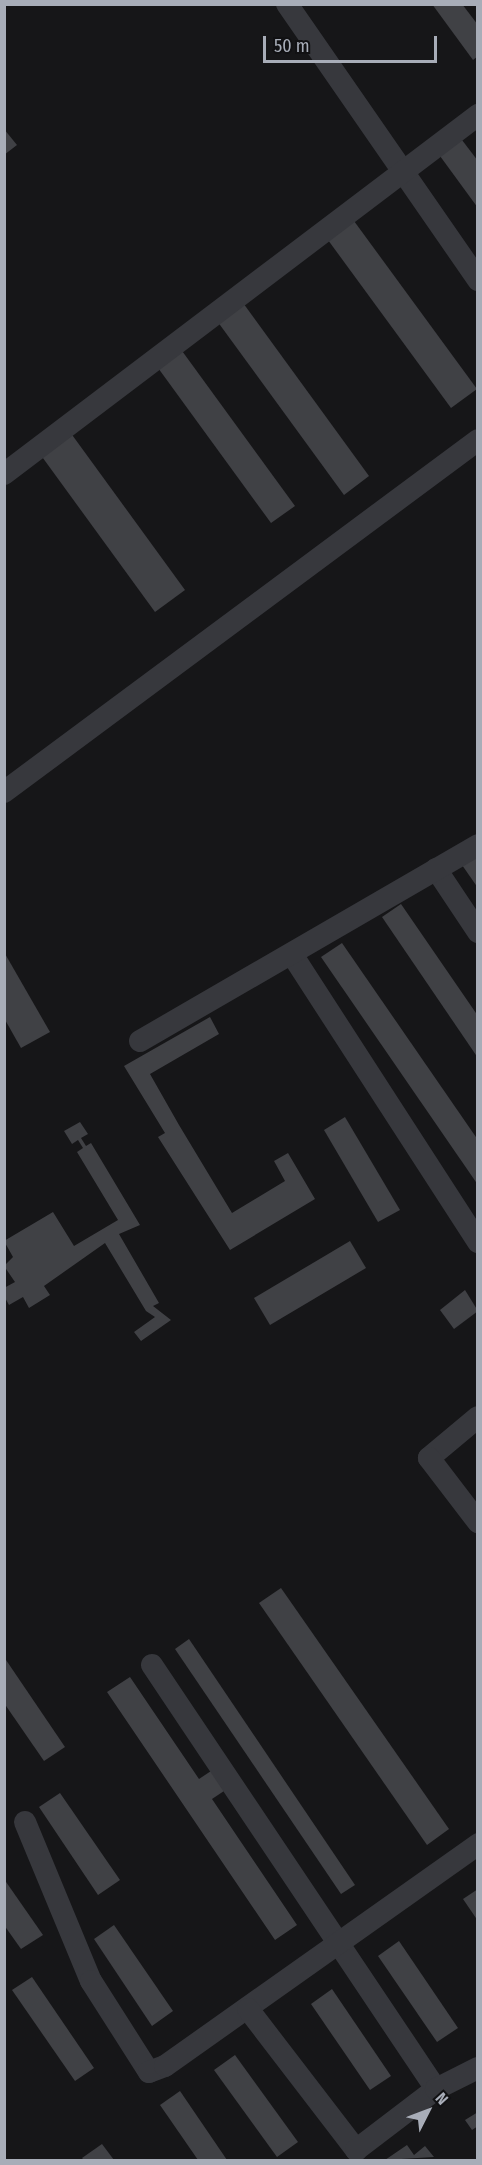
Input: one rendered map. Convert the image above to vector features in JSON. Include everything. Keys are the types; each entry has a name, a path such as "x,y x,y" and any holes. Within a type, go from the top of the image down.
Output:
{"street":[{"path":"287,4 477,280"},
{"path":"4,474 402,168 477,115"},
{"path":"4,792 477,440"},
{"path":"140,1041 293,956 477,845"},
{"path":"436,869 477,932"},
{"path":"293,956 477,1242"},
{"path":"477,1418 429,1458 477,1522"},
{"path":"152,1665 436,2089"},
{"path":"25,1822 91,1981 148,2072 248,2009 337,1941 477,1844"},
{"path":"248,2009 356,2150 436,2089 477,2068"}],"building":[{"path":"432,4 462,4 478,25 478,56 473,60"},
{"path":"4,129 17,145 4,155"},
{"path":"462,140 478,161 478,208 440,156"},
{"path":"354,221 477,389 451,408 328,240"},
{"path":"238,296 369,476 344,495 212,314"},
{"path":"177,344 295,506 271,523 153,361"},
{"path":"70,432 185,590 155,612 40,454"},
{"path":"478,855 478,888 462,865"},
{"path":"401,904 478,1016 478,1058 382,917"},
{"path":"342,943 478,1140 478,1185 321,957"},
{"path":"4,952 50,1032 21,1048 4,1018"},
{"path":"210,1017 219,1034 150,1074 179,1125 232,1213 285,1181 274,1161 288,1153 315,1199 230,1250 158,1137 165,1133 124,1066"},
{"path":"345,1117 400,1210 378,1222 324,1130"},
{"path":"80,1122 88,1134 81,1138 86,1146 91,1143 140,1225 119,1234 159,1303 153,1306 171,1320 141,1341 134,1332 155,1317 146,1311 105,1243 44,1286 50,1295 29,1308 23,1297 9,1305 4,1296 4,1288 15,1282 4,1266 13,1257 4,1241 53,1212 74,1246 118,1220 77,1152 83,1148 78,1140 72,1144 64,1131"},
{"path":"350,1241 366,1268 270,1325 254,1298"},
{"path":"465,1290 478,1311 454,1329 440,1310"},
{"path":"281,1588 449,1829 427,1845 259,1603"},
{"path":"189,1639 355,1885 341,1894 175,1649"},
{"path":"4,1657 65,1747 44,1761 4,1703"},
{"path":"130,1677 199,1779 211,1771 224,1791 212,1799 297,1925 275,1940 107,1692"},
{"path":"60,1793 120,1880 98,1895 39,1807"},
{"path":"4,1879 43,1935 21,1949 4,1925"},
{"path":"478,1889 478,1921 463,1899"},
{"path":"114,1925 173,2011 152,2026 94,1939"},
{"path":"399,1941 458,2028 437,2042 378,1956"},
{"path":"32,1977 94,2068 75,2081 12,1990"},
{"path":"332,1989 391,2076 370,2090 311,2004"},
{"path":"235,2055 298,2142 277,2157 214,2070"},
{"path":"180,2091 227,2160 198,2160 160,2105"},
{"path":"478,2112 478,2126 472,2130 465,2120"},
{"path":"102,2144 114,2160 84,2160 82,2158"},
{"path":"407,2145 414,2155 425,2146 434,2157 385,2160"}]}
